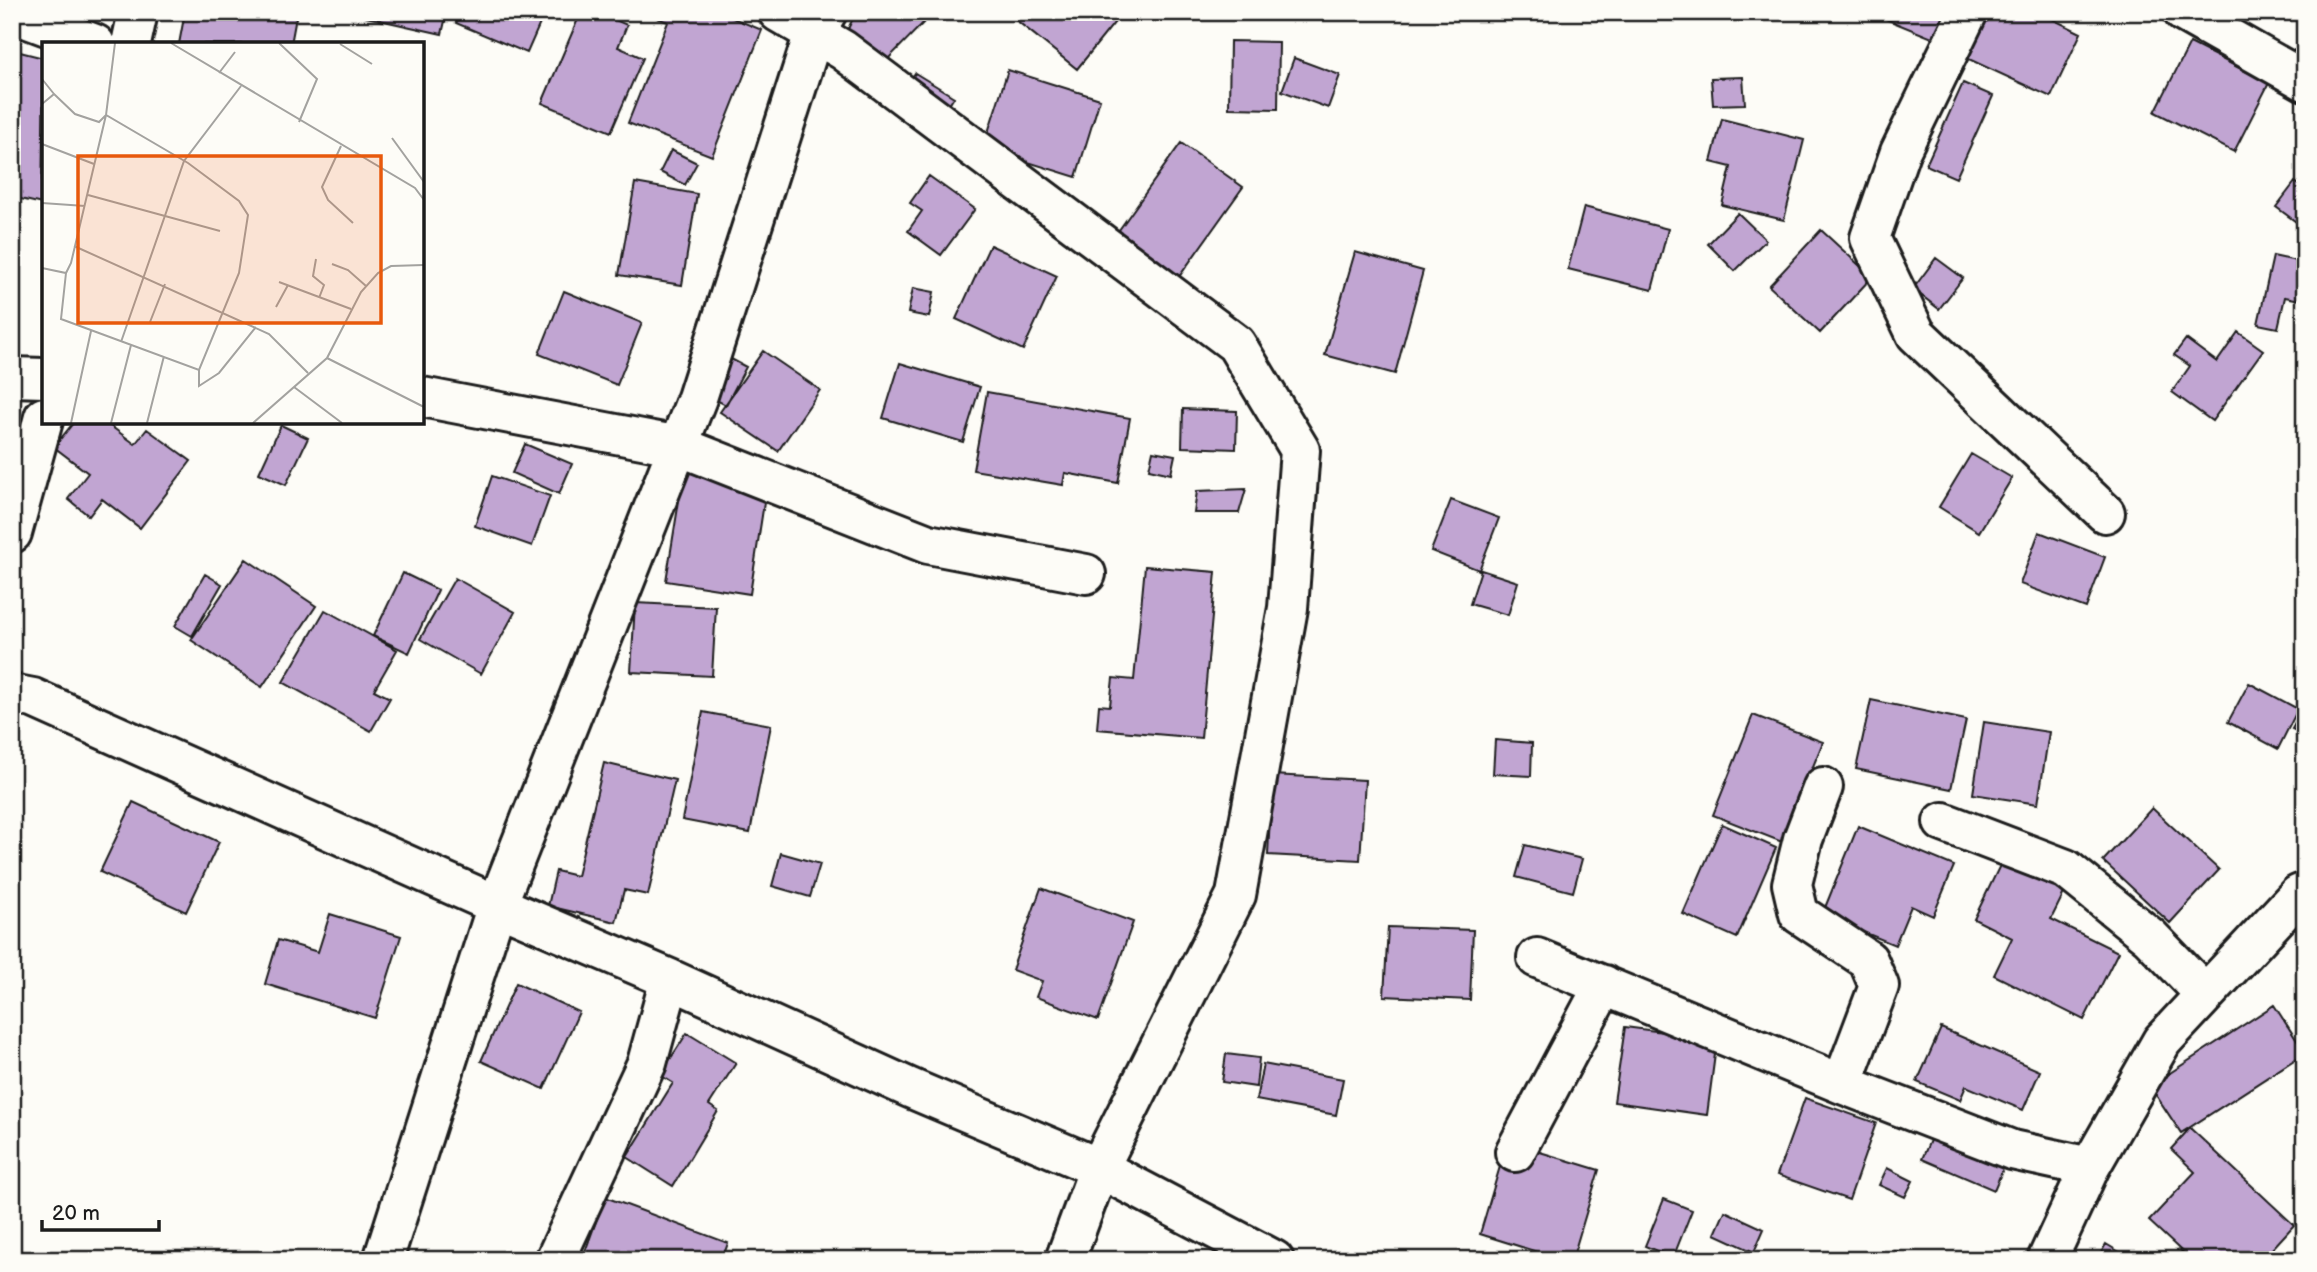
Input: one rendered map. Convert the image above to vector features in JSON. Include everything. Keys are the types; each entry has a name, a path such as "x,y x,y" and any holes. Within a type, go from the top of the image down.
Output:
{"street":[{"path":"131,42 138,12"},
{"path":"778,12 821,23 854,58 1236,344 1300,450 1288,608 1236,895 1099,1168 1065,1260"},
{"path":"1968,12 1900,152 1870,238 1916,334 2105,513"},
{"path":"2183,12 2305,81"},
{"path":"12,13 90,42"},
{"path":"383,1260 497,905 697,398 821,23"},
{"path":"12,377 42,378"},
{"path":"424,397 679,446 928,544 1086,574"},
{"path":"12,533 42,424"},
{"path":"12,694 33,698 910,1088 1099,1168 1274,1260"},
{"path":"1823,787 1803,839 1792,884 1798,914 1868,960 1879,986 1842,1084"},
{"path":"1943,822 2066,869 2150,937 2205,994"},
{"path":"2047,1260 2090,1167 2162,1041 2298,895 2305,892"},
{"path":"1537,958 1842,1084 2012,1150 2090,1167"},
{"path":"555,1260 647,1063 670,979"},
{"path":"1515,1152 1604,985"}],"building":[{"path":"185,12 297,12 291,42 179,42"},
{"path":"367,12 447,12 442,34 366,17"},
{"path":"461,12 545,12 527,53 456,23"},
{"path":"581,12 597,12 627,25 618,47 643,58 611,132 542,103"},
{"path":"659,12 718,12 762,30 712,156 628,123 668,22 657,18"},
{"path":"856,12 934,12 885,62 847,31"},
{"path":"1006,12 1123,12 1077,69"},
{"path":"1886,12 1948,12 1937,40 1883,18"},
{"path":"1981,12 2038,12 2081,33 2051,97 1960,55"},
{"path":"1230,41 1279,42 1278,109 1229,108"},
{"path":"2190,43 2269,83 2234,152 2155,112"},
{"path":"12,50 42,58 42,204 12,197"},
{"path":"1294,58 1340,75 1328,108 1282,91"},
{"path":"1008,70 1100,99 1076,177 983,148"},
{"path":"915,73 954,97 939,121 901,96"},
{"path":"1743,77 1745,104 1713,105 1711,78"},
{"path":"1963,83 1993,96 1956,178 1926,165"},
{"path":"1722,119 1804,140 1784,220 1722,205 1731,167 1711,162"},
{"path":"1181,143 1243,187 1176,281 1114,237"},
{"path":"671,150 697,163 685,185 660,172"},
{"path":"929,176 975,209 941,255 908,231 922,211 910,203"},
{"path":"2295,182 2305,189 2303,227 2276,207"},
{"path":"635,183 697,194 682,285 619,275"},
{"path":"1584,207 1668,229 1652,290 1568,269"},
{"path":"1738,213 1766,240 1735,271 1708,244"},
{"path":"1821,230 1872,277 1820,333 1769,286"},
{"path":"990,245 1057,276 1023,350 956,319"},
{"path":"1355,252 1423,271 1395,374 1325,355"},
{"path":"2273,256 2305,263 2305,301 2285,297 2278,328 2258,324"},
{"path":"1936,258 1963,278 1939,309 1913,289"},
{"path":"913,288 934,292 929,317 908,313"},
{"path":"564,291 642,323 617,385 539,354"},
{"path":"2238,332 2263,350 2212,421 2172,392 2190,366 2174,355 2186,339 2217,362"},
{"path":"763,351 820,390 778,451 720,412"},
{"path":"718,352 746,367 726,405 698,391"},
{"path":"900,363 980,387 963,442 883,418"},
{"path":"987,392 1130,418 1118,483 1065,473 1063,485 973,470"},
{"path":"1183,409 1237,411 1236,449 1182,447"},
{"path":"72,424 108,424 135,444 147,429 191,461 140,528 102,499 89,516 68,499 88,473 54,447"},
{"path":"281,425 308,438 286,485 259,473"},
{"path":"525,444 572,464 559,494 512,473"},
{"path":"1153,451 1175,455 1171,474 1149,469"},
{"path":"1971,454 2012,478 1979,532 1939,507"},
{"path":"684,470 767,483 750,594 666,581"},
{"path":"492,476 550,496 532,546 475,526"},
{"path":"1246,489 1239,513 1194,513 1197,491"},
{"path":"1451,500 1499,518 1479,570 1431,551"},
{"path":"2039,532 2105,557 2086,608 2020,584"},
{"path":"246,559 316,606 262,687 191,640"},
{"path":"1145,566 1216,572 1201,738 1097,729 1099,705 1110,706 1113,678 1134,680"},
{"path":"1481,570 1518,582 1508,615 1470,604"},
{"path":"403,573 438,590 409,653 373,636"},
{"path":"205,574 222,584 192,636 175,626"},
{"path":"455,578 515,612 481,674 420,639"},
{"path":"635,603 716,607 712,676 631,672"},
{"path":"325,610 397,650 374,690 390,698 371,731 283,682"},
{"path":"2249,683 2298,709 2278,749 2228,722"},
{"path":"1871,700 1966,720 1951,789 1856,769"},
{"path":"2305,705 2305,735 2292,729"},
{"path":"703,712 771,725 750,833 682,820"},
{"path":"1753,715 1823,742 1782,842 1713,815"},
{"path":"1984,722 2049,732 2038,804 1973,794"},
{"path":"1495,740 1532,743 1531,776 1493,774"},
{"path":"604,763 675,780 648,895 624,890 616,922 548,906 556,871 577,876"},
{"path":"1272,775 1365,780 1360,860 1268,855"},
{"path":"133,802 219,842 186,912 100,872"},
{"path":"2152,808 2219,870 2170,923 2103,861"},
{"path":"1722,824 1776,848 1737,938 1683,914"},
{"path":"1858,826 1954,866 1933,916 1911,906 1895,945 1822,915"},
{"path":"1525,845 1582,859 1573,892 1516,877"},
{"path":"781,853 820,864 810,897 772,886"},
{"path":"2002,861 2065,891 2051,919 2118,952 2084,1020 1994,975 2012,938 1974,919"},
{"path":"1041,888 1133,922 1098,1020 1036,997 1042,981 1012,970"},
{"path":"330,914 401,936 375,1018 265,984 278,940 318,952"},
{"path":"1388,927 1473,930 1470,1000 1384,996"},
{"path":"516,983 579,1012 544,1089 481,1061"},
{"path":"2274,1005 2305,1053 2181,1133 2150,1086"},
{"path":"1625,1027 1717,1039 1707,1115 1614,1102"},
{"path":"1941,1028 2040,1071 2023,1110 1966,1086 1960,1100 1917,1082"},
{"path":"687,1033 736,1063 709,1105 718,1111 673,1186 627,1157 673,1083 660,1075"},
{"path":"1226,1054 1259,1058 1256,1087 1222,1082"},
{"path":"1263,1064 1343,1079 1336,1115 1256,1100"},
{"path":"1805,1098 1876,1123 1849,1200 1777,1175"},
{"path":"1936,1126 2008,1157 1994,1190 1922,1159"},
{"path":"2190,1128 2294,1225 2262,1260 2191,1260 2149,1221 2195,1172 2171,1149"},
{"path":"1530,1149 1599,1170 1572,1260 1563,1260 1480,1234 1501,1163 1524,1170"},
{"path":"1887,1168 1913,1181 1905,1197 1879,1185"},
{"path":"605,1197 728,1243 722,1260 582,1260"},
{"path":"1664,1199 1692,1210 1673,1258 1645,1246"},
{"path":"1725,1211 1764,1229 1754,1252 1715,1234"},
{"path":"2106,1244 2133,1260 2097,1260"},
{"path":"1895,1251 1917,1260 1891,1260"}]}
